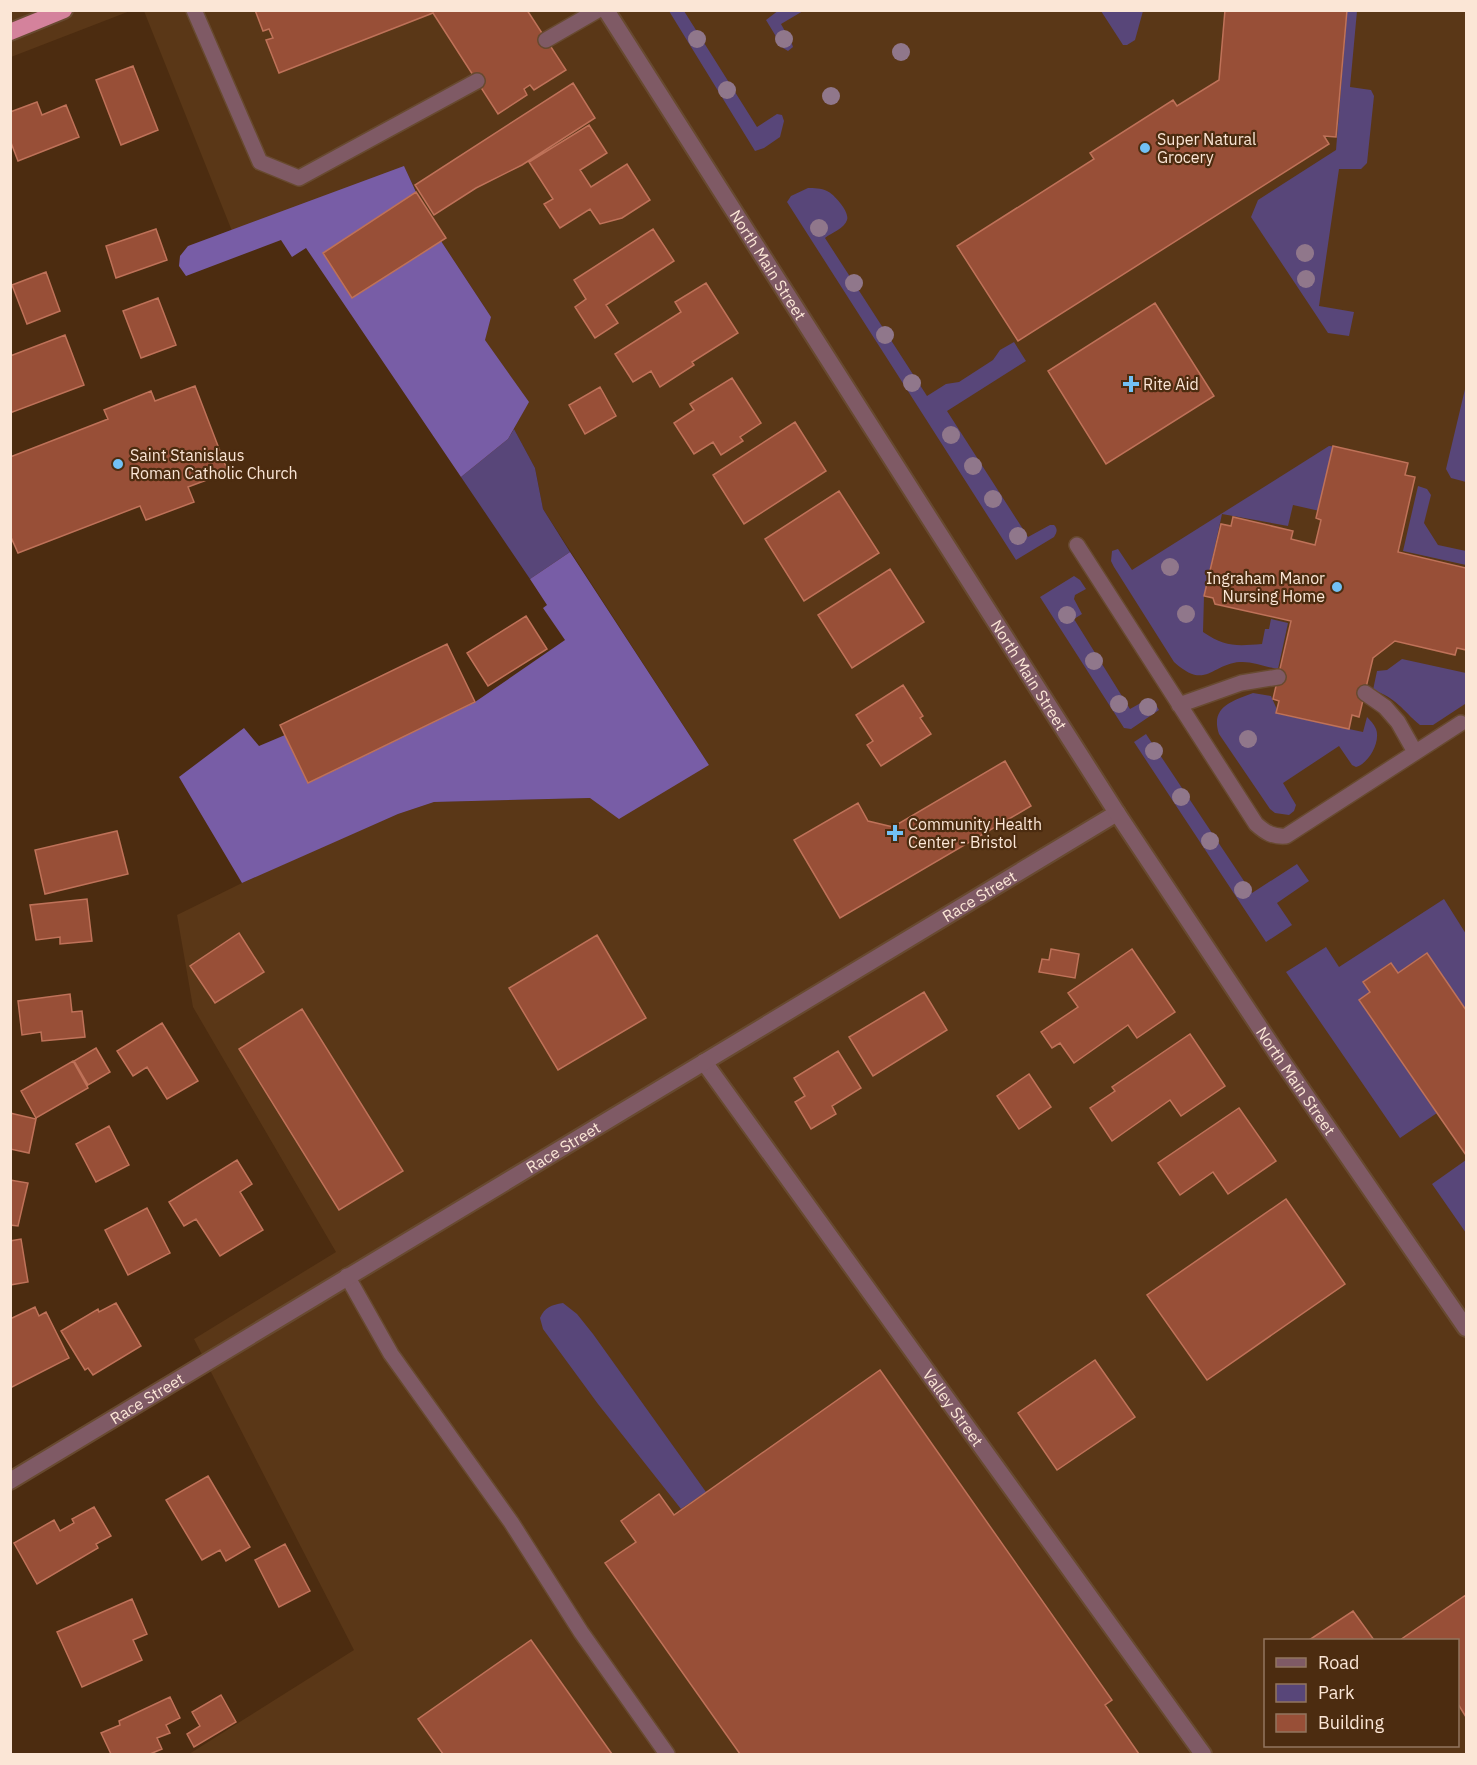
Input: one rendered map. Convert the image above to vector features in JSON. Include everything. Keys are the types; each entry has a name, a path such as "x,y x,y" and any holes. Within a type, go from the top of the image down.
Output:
{"highway":[{"path":"10,32 64,10"}],"street":[{"name":"North Main Street","path":"606,10 1117,813 1274,1049 1467,1328"},
{"name":"Race Street","path":"10,1480 1117,813"},
{"name":"Valley Street","path":"704,1062 1203,1755"}],"lane":[{"path":"194,10 260,162 299,178 477,81"},
{"path":"546,40 598,10"},
{"path":"1077,545 1256,824 1264,832 1276,837 1286,836 1461,723"},
{"path":"1179,705 1241,683 1278,676"},
{"path":"1365,693 1385,707 1398,722 1415,752"},
{"path":"347,1276 392,1354 511,1522 582,1632 667,1755"}],"shaded area":[{"path":"11,11 130,11 11,57"},
{"path":"144,11 1466,11 1466,1754 189,1754 354,1650 194,1339 336,1252 193,1007 177,915 333,842 398,814 434,802 590,798 709,765 543,509 535,468 514,429 528,402 484,339 491,317 441,241 404,167 232,231"},
{"path":"404,166 416,192 323,253 352,298 441,241 491,317 485,340 529,402 508,439 461,477 306,248 292,257 281,240 186,276 179,266 180,256 188,246"},
{"path":"570,552 709,765 619,819 590,798 434,802 398,814 242,883 179,777 244,728 259,746 285,735 308,783 475,702 565,640 543,608 547,605 530,579"}],"green space":[{"path":"779,10 803,11 781,24 793,47 788,51 783,48 766,20"},
{"path":"669,11 684,11 757,127 777,114 782,115 784,121 780,137 755,151"},
{"path":"1101,11 1143,11 1135,40 1123,45"},
{"path":"1347,11 1357,11 1350,87 1371,90 1374,96 1367,163 1361,169 1339,169 1319,306 1354,312 1349,336 1328,333 1251,217 1258,200 1336,150"},
{"path":"808,188 827,191 844,208 846,223 825,238 927,396 946,384 959,382 993,360 1000,350 1014,342 1026,361 947,411 1028,537 1054,525 1057,531 1054,537 1016,560 787,202 791,196"},
{"path":"1466,385 1466,482 1451,478 1446,469"},
{"path":"514,429 535,468 543,509 570,552 530,579 461,477 508,439"},
{"path":"1329,446 1339,447 1324,512 1293,505 1288,526 1222,514 1204,596 1203,632 1231,644 1262,644 1265,629 1269,629 1271,619 1288,623 1278,669 1240,662 1208,674 1194,675 1185,670 1174,662 1114,567 1111,561 1112,551 1118,549 1132,570"},
{"path":"1418,486 1427,489 1431,495 1424,523 1438,545 1466,551 1466,565 1403,551"},
{"path":"1074,576 1086,589 1075,595 1074,599 1082,614 1074,619 1130,709 1146,700 1154,701 1159,710 1131,729 1124,728 1040,597"},
{"path":"1402,659 1466,673 1466,705 1433,725 1420,725 1394,701 1373,690 1377,671 1387,670"},
{"path":"1253,693 1271,696 1279,714 1363,732 1367,717 1376,729 1375,746 1365,762 1356,767 1352,765 1339,746 1283,783 1296,805 1294,811 1289,815 1275,813 1219,734 1217,725 1220,711 1225,706"},
{"path":"1146,734 1252,893 1297,864 1309,881 1277,903 1292,925 1266,942 1134,742"},
{"path":"1444,899 1466,934 1466,1010 1427,953 1398,973 1390,963 1363,982 1370,992 1359,1000 1437,1113 1400,1138 1286,972 1326,947 1339,967"},
{"path":"1466,1160 1466,1233 1432,1184"},
{"path":"563,1303 577,1314 593,1334 706,1492 681,1509 598,1404 543,1329 540,1318 544,1311"}],"building":[{"path":"255,10 527,10 566,70 534,90 530,85 524,89 527,95 498,114 433,13 279,73 266,40 273,38 269,29 263,31"},
{"path":"1225,10 1347,10 1336,137 1324,136 1329,144 1018,341 957,246 1094,159 1090,153 1173,100 1177,106 1219,80"},
{"path":"133,66 158,130 121,145 96,80"},
{"path":"573,83 595,118 522,165 476,188 434,215 415,185"},
{"path":"37,102 42,115 66,105 79,137 18,161 10,140 10,112"},
{"path":"589,125 607,153 580,170 591,187 627,164 650,200 622,218 600,224 590,209 560,228 544,204 553,199 529,162"},
{"path":"416,192 446,238 352,298 323,253"},
{"path":"156,229 167,260 116,278 106,246"},
{"path":"653,229 674,261 606,305 618,323 595,338 575,307 586,299 574,280"},
{"path":"46,272 60,311 27,324 12,285"},
{"path":"706,283 738,333 692,362 694,365 660,387 651,371 633,382 615,354 681,312 675,302"},
{"path":"158,298 176,345 141,358 123,311"},
{"name":"Rite Aid","path":"1155,303 1214,396 1106,464 1048,371"},
{"path":"65,335 84,385 10,413 10,356"},
{"path":"732,378 761,423 740,437 743,441 721,455 713,442 694,454 674,423 694,410 690,404"},
{"name":"Saint Stanislaus Roman Catholic Church","path":"195,386 228,472 188,487 194,502 146,520 140,506 18,553 10,535 10,457 108,419 104,410 151,391 155,401"},
{"path":"600,387 616,416 585,434 569,405"},
{"path":"795,422 826,471 744,524 713,475"},
{"name":"Ingraham Manor Nursing Home","path":"1333,446 1408,463 1405,475 1415,477 1398,552 1466,568 1466,650 1457,648 1455,655 1395,641 1373,658 1359,717 1352,715 1349,729 1276,713 1279,701 1273,699 1291,621 1215,604 1213,598 1204,596 1221,524 1231,526 1233,517 1293,531 1291,539 1315,545 1321,520 1316,518"},
{"path":"839,491 879,553 804,601 765,539"},
{"path":"890,569 924,622 852,668 818,615"},
{"path":"526,616 547,649 488,686 467,653"},
{"path":"447,644 475,702 308,783 280,725"},
{"path":"903,685 923,716 920,718 931,734 881,766 867,745 873,741 856,715"},
{"name":"Community Health Center - Bristol","path":"1005,761 1031,806 840,918 794,840 858,803 868,821 893,827"},
{"path":"117,831 128,874 45,894 35,850"},
{"path":"87,899 92,941 60,944 60,937 36,940 30,905"},
{"path":"239,933 264,972 215,1003 190,966"},
{"path":"597,935 646,1018 558,1070 509,988"},
{"path":"1051,949 1079,954 1075,978 1039,972 1042,959 1049,960"},
{"path":"1132,949 1175,1012 1137,1038 1128,1025 1074,1063 1060,1043 1052,1048 1041,1032 1078,1007 1068,993"},
{"path":"1427,953 1466,1010 1466,1155 1359,1000 1370,992 1363,982 1391,963 1398,973"},
{"path":"924,992 947,1030 873,1076 849,1037"},
{"path":"70,994 72,1012 82,1011 85,1037 42,1041 41,1032 22,1035 18,1001"},
{"path":"302,1009 403,1171 339,1210 239,1049"},
{"path":"162,1023 198,1081 167,1099 147,1067 133,1076 117,1051"},
{"path":"1190,1034 1225,1086 1181,1116 1170,1100 1112,1141 1090,1108 1115,1091 1112,1087"},
{"path":"96,1048 110,1072 88,1085 74,1061"},
{"path":"838,1051 861,1088 832,1106 836,1114 811,1129 795,1102 805,1096 794,1078"},
{"path":"73,1061 88,1088 36,1118 21,1091"},
{"path":"1029,1074 1051,1107 1019,1129 997,1096"},
{"path":"1239,1108 1276,1161 1228,1194 1213,1172 1180,1195 1158,1163"},
{"path":"10,1113 36,1119 29,1153 10,1149"},
{"path":"109,1126 129,1165 96,1182 76,1144"},
{"path":"237,1160 252,1184 240,1192 263,1230 220,1256 196,1219 184,1226 169,1202"},
{"path":"10,1180 28,1183 18,1226 10,1225"},
{"path":"1286,1199 1345,1284 1207,1380 1147,1295"},
{"path":"147,1208 170,1253 128,1275 105,1230"},
{"path":"21,1239 28,1282 10,1285 10,1241"},
{"path":"116,1303 141,1346 93,1375 88,1368 85,1370 61,1331 98,1309 99,1312"},
{"path":"35,1307 39,1316 46,1312 69,1358 10,1388 10,1319"},
{"path":"1095,1360 1135,1417 1057,1470 1018,1413"},
{"path":"880,1370 1112,1700 1105,1705 1139,1754 740,1754 605,1563 636,1542 621,1521 659,1494 674,1515"},
{"path":"208,1476 250,1547 226,1561 220,1550 202,1560 166,1500"},
{"path":"94,1507 111,1536 96,1544 98,1548 37,1584 14,1543 54,1520 60,1531 74,1523 72,1519"},
{"path":"285,1544 310,1591 279,1607 255,1560"},
{"path":"1466,1595 1466,1717 1459,1706 1459,1639 1401,1639"},
{"path":"132,1599 147,1634 133,1640 142,1660 82,1687 57,1632"},
{"path":"1353,1611 1373,1639 1311,1639"},
{"path":"531,1640 612,1754 443,1754 418,1719"},
{"path":"221,1695 236,1722 194,1747 187,1734 200,1726 192,1712"},
{"path":"170,1697 180,1718 166,1725 170,1733 157,1738 162,1749 150,1754 111,1754 101,1733 120,1725 119,1721"}],"place":[{"name":"Super Natural Grocery","path":"1145,148"},
{"name":"Rite Aid","path":"1131,384"},
{"name":"Saint Stanislaus Roman Catholic Church","path":"118,464"},
{"name":"Ingraham Manor Nursing Home","path":"1337,587"},
{"name":"Community Health Center - Bristol","path":"895,833"}]}
